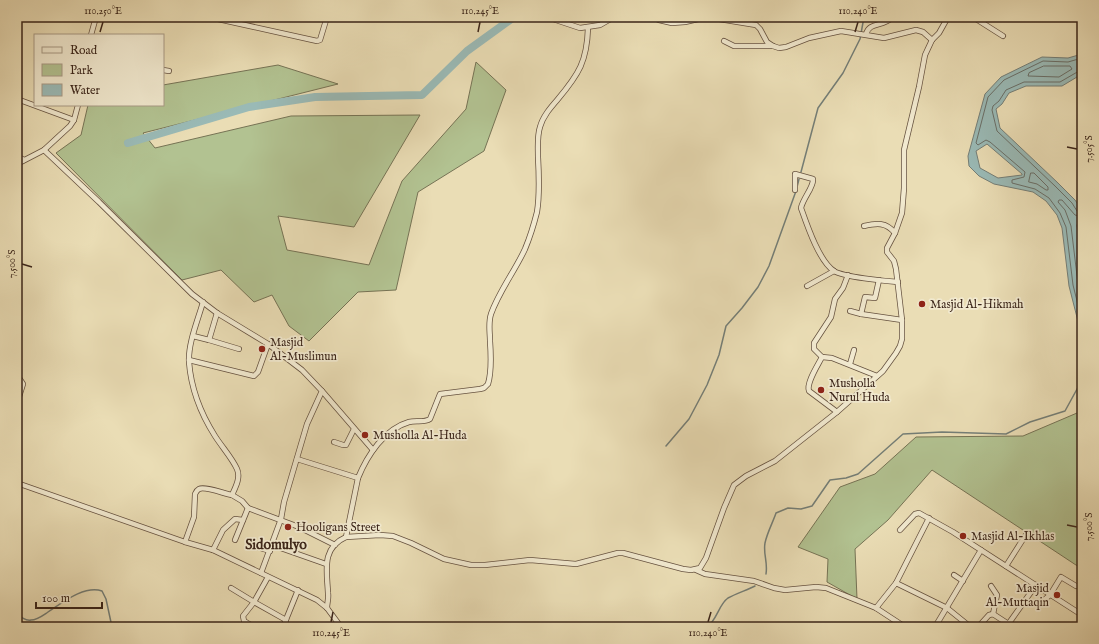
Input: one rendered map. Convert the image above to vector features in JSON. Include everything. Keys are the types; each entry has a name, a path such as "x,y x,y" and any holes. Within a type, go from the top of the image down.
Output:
{"street":[{"path":"91,34 96,17"},
{"path":"209,17 317,41 319,41 322,37 327,17"},
{"path":"548,17 576,28 588,28 606,23 614,17"},
{"path":"652,17 672,23 685,22 707,17 756,25 773,46"},
{"path":"864,34 873,26 885,23 893,17"},
{"path":"696,570 701,567 706,558 724,508 736,484 746,476 775,461 837,412 890,363 900,346 902,339 902,320 898,282 895,265 887,251 889,243 900,220 903,205 904,150 925,55 932,40 939,33 948,17"},
{"path":"973,17 1003,36"},
{"path":"346,537 358,478 367,457 373,450 387,435 404,424 417,421 426,421 430,419 440,394 480,389 484,388 488,384 491,352 491,316 524,250 532,230 537,211 539,184 539,128 544,117 580,68 585,57 588,28"},
{"path":"724,41 734,46 773,46 786,48 809,38 841,31 888,37 916,30 923,32 932,40"},
{"path":"164,70 169,71"},
{"path":"17,99 34,105"},
{"path":"36,106 74,120"},
{"path":"17,164 44,150 70,126 74,120 78,106"},
{"path":"44,150 192,294 217,313 268,344 302,370 373,450"},
{"path":"17,156 24,160"},
{"path":"795,190 795,174 813,180 813,184 806,195 801,208 808,229 826,264 834,272 898,282"},
{"path":"864,226 882,224 889,226 895,233"},
{"path":"806,286 834,272"},
{"path":"848,275 843,288 836,298 831,317 814,343 814,349 822,357 832,358 850,364 877,376"},
{"path":"861,314 865,297 875,298 879,280"},
{"path":"203,302 193,336 189,360 193,384 202,411 215,436 237,469 238,479 232,495"},
{"path":"850,310 861,314 902,320"},
{"path":"208,340 217,313"},
{"path":"193,336 239,348"},
{"path":"189,360 254,376 258,372 268,344"},
{"path":"850,364 854,350"},
{"path":"822,357 809,383 808,389 837,412"},
{"path":"17,375 23,384 17,403"},
{"path":"261,573 282,519 284,502 307,424 322,391"},
{"path":"334,442 346,445 354,429"},
{"path":"297,459 358,478"},
{"path":"17,483 185,542 214,550 317,600 327,608 341,627"},
{"path":"185,542 193,522 195,494 197,490 201,488 232,495 242,501 248,508 282,519 335,545"},
{"path":"235,540 248,508"},
{"path":"900,530 916,513 919,513 953,532 1082,615"},
{"path":"876,608 896,583 929,518"},
{"path":"214,550 223,530 235,519 243,520"},
{"path":"1006,566 1027,533"},
{"path":"327,608 328,595 326,564 330,552 335,545 338,541 346,537 380,535 393,536 444,559 472,565 530,560 576,564 623,553 683,569 696,570 705,574 754,581 785,590 816,586 826,588 876,608 906,627"},
{"path":"272,545 326,564"},
{"path":"257,547 270,551"},
{"path":"935,627 980,550"},
{"path":"954,575 963,581"},
{"path":"254,627 246,622 243,617 254,602 268,577"},
{"path":"1038,605 1050,595 1061,577 1076,586"},
{"path":"896,583 947,608 968,626"},
{"path":"1009,623 1036,585"},
{"path":"991,586 997,595 993,614"},
{"path":"231,588 286,620"},
{"path":"283,627 298,590"},
{"path":"993,614 1013,627"},
{"path":"978,627 989,615 993,614"}],"green space":[{"path":"476,62 506,90 484,151 418,192 396,290 358,292 309,341 289,326 272,295 254,302 221,270 182,280 56,153 81,135 88,106 164,106 164,85 278,65 338,84 143,133 155,148 291,116 420,115 354,227 278,216 287,250 369,265 402,181 466,109"},
{"path":"1077,413 1082,418 1082,569 932,470 888,520 855,549 857,599 827,582 828,559 798,547 840,487 875,474 916,437 1023,436"}],"water":[{"path":"1082,54 1082,74 1062,86 1026,86 1009,93 1002,104 996,109 1000,128 1075,200 1082,210 1082,337 1069,286 1062,228 1057,215 1046,201 1033,192 994,184 979,176 969,166 968,156 985,94 1001,77 1042,57 1068,58","holes":["987,144 1022,174 998,178 980,168 976,151"]}],"waterway":[{"path":"128,143 249,107 315,97 422,95 467,51 514,17"},
{"path":"801,172 818,108 843,73 860,39 864,17"},
{"path":"797,187 799,179"},
{"path":"666,446 689,419 707,385 719,355 726,326 758,287 769,266 796,191"},
{"path":"766,574 765,543 776,513 788,508 801,509 812,506 830,480 846,478 858,474 903,434 942,432 1006,434 1030,422 1065,411 1082,380"},
{"path":"707,627 713,620 722,604 728,598 755,586"},
{"path":"17,613 25,619 35,619 74,596 88,590 102,591 106,599 112,627"}],"place":[{"name":"Masjid Al-Hikmah","path":"922,304"},
{"name":"Masjid Al-Muslimun","path":"262,349"},
{"name":"Musholla Nurul Huda","path":"821,390"},
{"name":"Musholla Al-Huda","path":"365,435"},
{"name":"Hooligans Street","path":"288,527"},
{"name":"Masjid Al-Ikhlas","path":"963,536"},
{"name":"Masjid Al-Muttaqin","path":"1057,595"}],"district":[{"name":"Sidomulyo","path":"276,545"}]}
